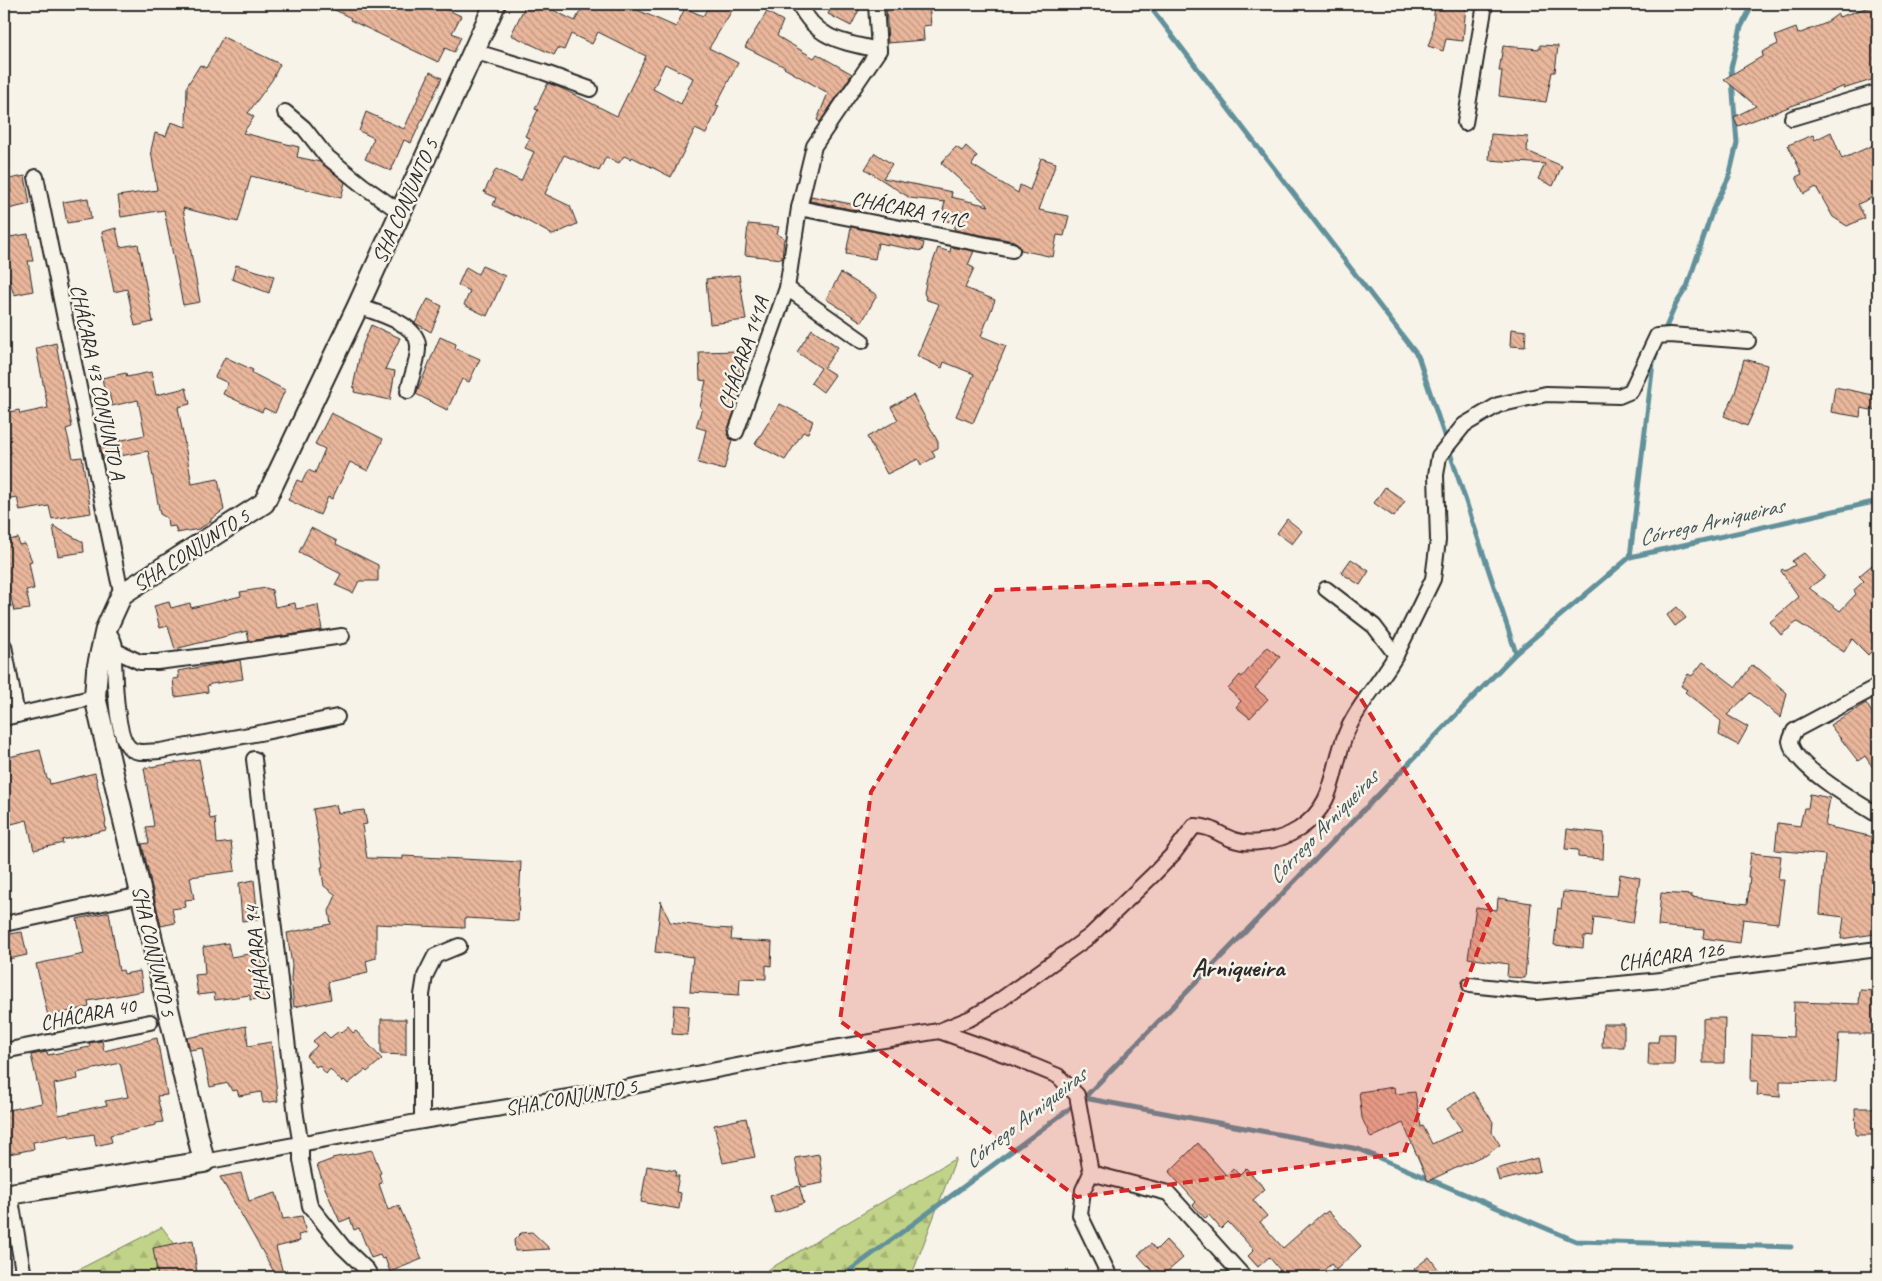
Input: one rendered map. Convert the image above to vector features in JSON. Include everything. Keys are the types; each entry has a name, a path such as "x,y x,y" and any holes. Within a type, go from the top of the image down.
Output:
{"street":[{"name":"SHA CONJUNTO 5","path":"204,1162 95,697 97,670 106,629 122,594 264,503 358,306 495,4"},
{"path":"799,4 807,19 827,36 879,50 876,4"},
{"path":"1466,123 1485,4"},
{"name":"CHÁCARA 141A","path":"736,432 787,288 799,208 814,146 879,50"},
{"path":"473,51 590,89"},
{"path":"1792,118 1878,92"},
{"path":"285,112 304,128 326,156 400,212"},
{"name":"CHÁCARA 43 CONJUNTO A","path":"36,177 122,594"},
{"name":"CHÁCARA 141C","path":"799,208 1012,250"},
{"name":"CHÁCARA 141A","path":"787,288 862,341"},
{"path":"358,306 402,324 412,331 418,344 408,391"},
{"path":"1326,590 1374,626 1396,655 1433,578 1438,540 1436,475 1439,456 1464,425 1498,404 1546,394 1619,396 1631,391 1657,336 1670,335 1748,341"},
{"path":"106,629 114,639 116,651 114,659 118,718 126,744 133,750 144,752 160,751 336,717"},
{"path":"116,651 140,662 158,662 342,636"},
{"path":"4,646 10,716 95,697"},
{"name":"SHA CONJUNTO 5","path":"7,1195 301,1145 939,1031 971,1018 996,1003 1090,936 1173,854 1194,826 1210,828 1246,843 1262,842 1283,837 1314,819 1326,801 1348,729 1396,655"},
{"path":"1878,686 1798,728 1794,731 1790,741 1794,754 1809,769 1878,815"},
{"name":"CHÁCARA 94","path":"254,758 294,1106 301,1145 301,1160 310,1206 343,1247 367,1270 371,1277"},
{"path":"4,924 141,895"},
{"path":"422,1122 421,1041 422,996 425,976 435,956 459,946"},
{"name":"CHÁCARA 126","path":"1470,985 1536,992 1661,980 1720,969 1878,949"},
{"name":"CHÁCARA 40","path":"4,1051 150,1022"},
{"path":"939,1031 1012,1057 1058,1076 1077,1095 1090,1173 1083,1190 1080,1215 1110,1277"},
{"path":"1090,1173 1168,1193 1244,1277"},
{"path":"7,1195 24,1277"}],"highlighted area":[{"path":"1209,582 1358,694 1492,912 1404,1153 1077,1197 840,1021 871,792 994,590"}],"green space":[{"path":"956,1158 911,1277 756,1277"},
{"path":"162,1227 199,1277 64,1277"}],"building":[{"path":"323,4 435,4 461,16 452,33 461,37 454,52 445,48 438,62 350,20 351,18"},
{"path":"526,4 551,4 549,8 575,21 584,4 624,4 676,27 685,8 703,16 710,4 736,4 709,48 738,63 716,105 719,106 706,134 695,129 671,177 632,157 631,159 624,156 619,163 606,157 599,171 564,155 555,170 545,194 570,206 577,224 553,235 493,205 496,198 484,192 496,169 521,181 534,152 525,148 530,138 525,136 538,110 535,109 548,83 617,116 646,56 598,32 592,44 571,34 564,50 558,48 554,55 511,35","holes":["665,64 693,78 681,104 653,89"]},
{"path":"833,4 862,4 851,26 828,14"},
{"path":"886,4 929,4 931,25 923,26 924,40 888,43"},
{"path":"1435,4 1466,4 1463,41 1446,39 1443,51 1428,46 1432,35"},
{"path":"1878,4 1878,78 1843,89 1845,86 1738,126 1734,117 1756,106 1724,79 1763,56 1762,52 1778,44 1775,36 1796,28 1798,34 1824,24 1838,14 1839,17"},
{"path":"767,12 783,21 777,36 814,58 817,54 852,74 820,122 817,120 828,93 785,67 745,47"},
{"path":"223,37 280,64 272,80 248,113 254,117 243,133 299,147 297,157 320,162 345,182 341,198 251,176 238,222 183,208 200,302 183,305 164,210 121,217 118,196 157,190 151,150 155,133 166,136 171,122 186,127 187,86 200,65 206,68"},
{"path":"1540,45 1558,46 1555,72 1552,72 1546,102 1499,96 1502,71 1499,71 1503,46 1540,49"},
{"path":"430,72 442,78 411,143 404,140 391,171 365,159 374,138 359,131 366,112 404,129"},
{"path":"1831,132 1842,159 1878,143 1878,195 1858,204 1865,218 1847,226 1833,217 1816,187 1804,194 1796,177 1802,174 1788,145 1813,135 1815,140"},
{"path":"1491,134 1528,137 1527,151 1562,166 1553,186 1538,179 1545,164 1489,160"},
{"path":"966,146 977,156 972,165 1018,193 1020,185 1030,190 1041,158 1056,163 1039,210 1069,216 1064,236 1057,235 1053,257 1021,250 1014,241 954,230 956,223 941,218 945,202 910,198 865,169 875,153 892,164 883,178 952,192 951,197 989,206 941,163 956,147 962,151"},
{"path":"25,176 30,204 4,210 4,193 11,192 9,179"},
{"path":"811,196 861,206 860,211 810,201"},
{"path":"88,198 91,219 67,223 63,202"},
{"path":"748,224 779,227 777,234 784,238 782,259 745,255"},
{"path":"851,227 924,243 922,251 878,243 875,259 846,254"},
{"path":"116,228 120,247 138,244 153,322 135,326 127,289 114,292 102,232"},
{"path":"28,234 33,261 28,261 33,291 14,295 5,266 8,265 4,238"},
{"path":"951,247 974,251 968,265 974,268 965,288 995,300 981,336 1006,346 973,423 956,416 974,374 944,362 942,368 917,356 939,304 927,300 924,293 927,278 938,248 950,252"},
{"path":"236,265 274,276 269,293 232,279"},
{"path":"482,266 505,276 487,316 464,305 470,291 458,285 466,267 478,274"},
{"path":"841,273 877,295 862,322 826,299"},
{"path":"739,275 746,320 710,324 706,279"},
{"path":"428,299 442,306 431,332 415,323"},
{"path":"371,325 400,338 385,369 395,371 390,400 354,392 355,387 353,387 361,349"},
{"path":"812,329 838,347 824,368 835,375 823,392 811,383 821,368 797,352"},
{"path":"1511,329 1526,331 1525,347 1510,346"},
{"path":"440,337 456,344 455,348 480,359 469,382 462,379 447,410 416,394"},
{"path":"56,343 72,427 66,429 73,458 82,457 91,513 52,519 49,506 20,511 17,497 4,499 4,455 11,453 4,422 4,413 19,410 20,414 48,408 36,348"},
{"path":"739,351 739,389 742,390 728,429 729,438 732,440 724,470 698,463 706,430 696,427 702,408 700,407 706,381 700,380 699,352"},
{"path":"225,357 253,370 252,373 285,390 275,413 264,408 262,412 223,394 228,383 215,377"},
{"path":"1744,359 1767,365 1758,402 1747,426 1724,416 1735,393"},
{"path":"151,372 156,395 186,388 190,404 178,407 192,484 218,479 224,510 199,529 177,533 175,526 168,527 167,518 160,514 148,451 103,459 100,445 145,435 138,400 112,406 109,392 105,393 102,378 126,373 127,377"},
{"path":"1835,387 1878,396 1876,411 1861,408 1860,417 1831,412"},
{"path":"913,395 938,442 938,448 932,451 935,457 921,465 918,459 887,474 867,437 898,420 891,407"},
{"path":"780,404 813,421 808,433 803,432 785,460 755,444"},
{"path":"331,413 383,439 368,471 350,462 332,499 328,497 320,515 288,500 297,480 302,482 308,470 315,473 325,449 315,444"},
{"path":"1385,487 1405,501 1394,517 1374,503"},
{"path":"1287,519 1302,531 1292,544 1277,533"},
{"path":"53,526 83,542 84,552 58,556"},
{"path":"311,528 337,541 336,544 378,565 378,581 359,581 353,593 335,585 341,574 299,552"},
{"path":"18,538 19,545 25,544 32,561 29,562 34,589 26,590 30,609 14,611 6,575 4,541"},
{"path":"1804,553 1825,576 1809,588 1840,611 1856,594 1854,590 1864,581 1859,576 1878,560 1878,645 1868,655 1852,639 1844,652 1797,622 1781,635 1770,622 1799,597 1781,571 1782,569 1785,571 1795,565 1792,561"},
{"path":"1351,559 1369,571 1360,585 1341,573"},
{"path":"266,588 272,590 275,607 295,603 296,609 318,605 322,630 249,641 247,631 175,649 168,626 160,628 154,606 169,602 171,608 190,603 191,608 241,596 240,592"},
{"path":"1677,607 1686,618 1675,626 1667,615"},
{"path":"1267,647 1280,657 1255,688 1268,699 1250,718 1236,707 1241,701 1228,689 1240,675 1242,677"},
{"path":"240,660 243,679 211,684 207,686 208,692 175,697 173,679 179,678 178,671"},
{"path":"1703,662 1736,687 1752,665 1759,669 1787,693 1781,718 1750,693 1727,715 1748,727 1738,745 1719,735 1721,721 1685,692 1687,690 1681,686 1688,674 1692,676"},
{"path":"1866,703 1878,723 1878,775 1865,756 1858,761 1830,725"},
{"path":"40,750 50,784 95,773 106,822 106,830 62,840 63,843 34,850 27,820 4,826 4,758"},
{"path":"199,759 210,819 215,818 217,844 231,842 235,871 190,877 194,899 185,900 186,907 172,909 175,923 161,926 142,844 149,843 146,827 154,826 144,768"},
{"path":"1810,794 1830,798 1825,826 1878,838 1878,880 1874,908 1878,909 1875,934 1841,939 1844,917 1820,914 1825,855 1775,850 1778,823 1800,826 1804,808 1808,808"},
{"path":"336,805 338,813 364,810 367,824 362,825 367,858 403,859 403,856 521,862 518,921 465,918 465,928 376,924 376,958 366,961 368,973 328,982 331,999 294,1007 291,979 292,965 287,933 331,924 329,911 336,895 324,886 321,867 323,867 313,809"},
{"path":"1567,829 1604,833 1603,859 1578,857 1578,850 1565,849"},
{"path":"1751,853 1781,856 1778,880 1784,880 1778,923 1743,919 1740,943 1703,938 1704,930 1658,926 1661,893 1692,895 1691,897 1747,904"},
{"path":"1620,874 1640,878 1633,923 1594,917 1592,937 1584,936 1583,948 1554,945 1558,908 1561,909 1563,892 1617,896"},
{"path":"254,880 258,919 242,921 239,883"},
{"path":"1498,898 1531,903 1525,978 1507,977 1508,964 1468,958 1476,907 1497,910"},
{"path":"661,901 670,922 732,929 731,940 772,942 771,966 766,965 766,979 740,978 739,995 690,992 693,957 655,952"},
{"path":"109,912 119,971 123,970 124,974 140,971 143,991 88,1001 89,1007 48,1016 36,964 84,954 77,919"},
{"path":"22,932 27,955 4,960 4,935"},
{"path":"228,943 231,957 261,952 266,998 250,1000 250,995 215,1000 214,993 198,995 195,975 205,974 203,947"},
{"path":"1860,990 1878,991 1878,1034 1839,1034 1836,1082 1780,1081 1780,1097 1757,1095 1758,1081 1751,1081 1752,1035 1793,1037 1794,1002 1859,1004"},
{"path":"674,1005 689,1006 687,1035 672,1034"},
{"path":"1725,1018 1724,1063 1703,1063 1703,1019"},
{"path":"381,1019 406,1019 406,1055 381,1054"},
{"path":"1603,1024 1624,1024 1624,1047 1602,1047"},
{"path":"246,1026 248,1046 271,1042 278,1101 263,1103 261,1092 239,1096 237,1090 232,1091 228,1083 210,1087 202,1048 190,1050 187,1038"},
{"path":"348,1027 353,1033 356,1031 382,1059 367,1072 365,1070 348,1084 344,1080 342,1082 330,1069 326,1074 319,1065 316,1067 306,1056 317,1046 313,1041 324,1032 330,1038"},
{"path":"1659,1034 1675,1034 1674,1065 1648,1065 1649,1042 1658,1042"},
{"path":"157,1038 167,1095 157,1096 163,1122 110,1135 112,1142 96,1146 94,1134 70,1138 69,1135 33,1142 34,1149 4,1155 4,1111 42,1103 31,1055 47,1052 48,1055 90,1047 89,1043 102,1041 104,1051","holes":["120,1063 128,1097 105,1101 107,1105 59,1115 54,1084 78,1079 77,1073"]},
{"path":"1394,1087 1395,1094 1415,1092 1421,1127 1423,1126 1432,1144 1462,1130 1447,1109 1473,1092 1493,1122 1492,1132 1500,1145 1485,1156 1428,1181 1403,1123 1371,1138 1362,1118 1359,1092"},
{"path":"1855,1108 1878,1108 1878,1135 1856,1135"},
{"path":"746,1118 755,1157 723,1163 714,1125"},
{"path":"1198,1143 1226,1175 1233,1168 1239,1175 1246,1168 1265,1189 1253,1200 1267,1216 1260,1222 1283,1248 1323,1213 1328,1211 1361,1246 1336,1270 1331,1264 1316,1277 1286,1277 1269,1257 1258,1267 1248,1256 1254,1250 1228,1222 1221,1229 1209,1215 1205,1218 1193,1205 1196,1202 1169,1172"},
{"path":"372,1150 381,1173 379,1174 382,1183 379,1184 388,1210 399,1206 422,1259 390,1272 385,1258 382,1259 380,1255 371,1258 359,1228 354,1230 350,1218 340,1222 317,1165 332,1158"},
{"path":"819,1154 823,1183 801,1187 795,1158"},
{"path":"1537,1158 1540,1171 1499,1181 1496,1169"},
{"path":"647,1166 676,1171 675,1176 679,1176 676,1192 681,1193 679,1209 641,1202"},
{"path":"241,1173 249,1201 276,1193 283,1219 302,1216 306,1233 298,1235 300,1241 276,1247 284,1277 277,1277 220,1177"},
{"path":"799,1186 804,1203 775,1213 770,1196"},
{"path":"532,1232 550,1249 515,1251 514,1240 521,1233"},
{"path":"193,1240 197,1274 158,1277 153,1248"},
{"path":"1166,1240 1183,1258 1161,1277 1158,1277 1138,1255 1151,1244 1156,1250"},
{"path":"1429,1257 1438,1269 1427,1277 1420,1277 1414,1269"}],"waterway":[{"path":"1148,4 1418,356 1516,653"},
{"path":"1663,334 1676,304 1687,287 1713,209 1729,177 1737,143 1731,68 1741,27 1753,4"},
{"path":"1630,557 1653,363 1657,351"},
{"name":"Córrego Arniqueiras","path":"841,1277 1084,1098 1516,653 1630,557 1878,501"},
{"path":"1084,1098 1358,1149 1576,1241 1791,1247"}],"district":[{"name":"Arniqueira","path":"1238,967"}]}
